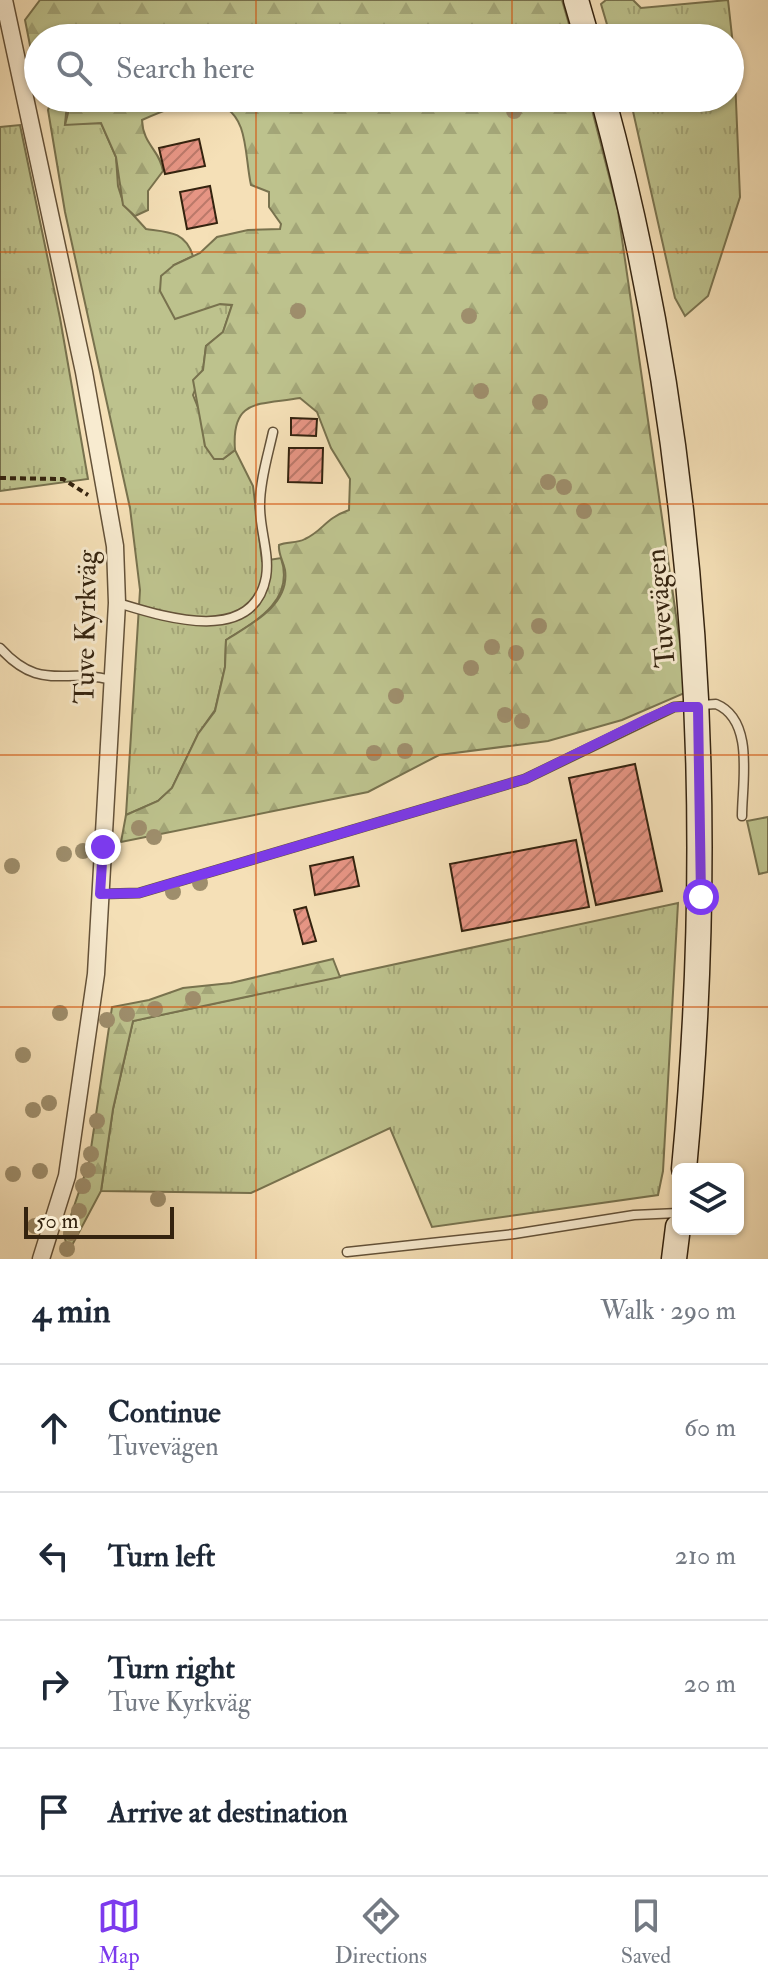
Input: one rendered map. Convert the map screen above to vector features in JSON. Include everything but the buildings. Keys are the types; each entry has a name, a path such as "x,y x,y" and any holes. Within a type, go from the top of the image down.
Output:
{"main road":[{"path":"576,0 583,24"},
{"name":"Tuvevägen","path":"606,112 667,394 689,571 698,707 701,897 696,1023 684,1163"},
{"path":"674,1259 677,1235"}],"street":[{"name":"Tuve Kyrkväg","path":"4,0 24,97"},
{"name":"Tuve Kyrkväg","path":"27,112 105,489 115,546 117,603 96,974 67,1176 41,1259"}],"lane":[{"path":"117,603 198,622 222,620 254,604 266,581 260,500 273,432"},
{"path":"0,648 18,666 36,675 98,676 113,680"},
{"path":"100,894 139,893 525,779 674,707 716,704 732,713 739,728 742,816"},
{"path":"347,1252 514,1234 634,1215 672,1213"}],"path":[{"path":"0,478 63,479 86,496 105,489"}],"green space":[{"path":"40,0 562,0 569,24 26,24 25,20"},
{"path":"606,0 633,0 641,8 728,0 731,24 607,24 601,4"},
{"path":"48,112 66,112 65,124 101,123 116,157 118,186 124,205 146,229 180,237 193,256 174,265 220,304 232,305 223,332 206,346 203,370 193,395 203,420 205,446 223,459 235,450 253,486 262,561 281,558 284,573 283,586 270,608 226,640 225,667 215,710 198,734 172,788 158,801 126,815 140,590 130,508 65,212"},
{"path":"68,112 161,112 142,120 145,136 163,171 148,191 148,210 135,216 123,205 116,157 101,123 65,125"},
{"path":"230,112 593,112 618,211 687,692 622,720 548,741 439,755 368,792 121,842 126,815 158,801 172,788 198,734 215,711 225,667 226,640 267,612 281,593 285,570 279,545 305,539 334,517 349,510 350,479 331,448 317,412 300,398 260,404 243,413 235,433 235,450 223,459 214,459 205,446 193,380 203,370 206,346 223,332 232,305 220,304 175,319 160,291 161,276 174,265 200,253 217,237 248,230 280,229 281,224 269,207 269,192 251,185 243,135"},
{"path":"633,112 736,112 740,197 708,296 685,316 675,298"},
{"path":"20,125 60,318 88,479 0,491 0,127"},
{"path":"768,817 768,872 759,874 747,821"},
{"path":"678,903 663,1171 658,1195 432,1227 390,1128 251,1193 101,1191 113,1109 133,1021"},
{"path":"333,959 340,977 133,1021 113,1109 101,1191 69,1251 64,1236 89,1162 112,1007 149,1000 183,988 231,983"}],"route":[{"path":"103,847 100,894 139,893 525,779 574,758 674,707 698,707 701,897"}]}
